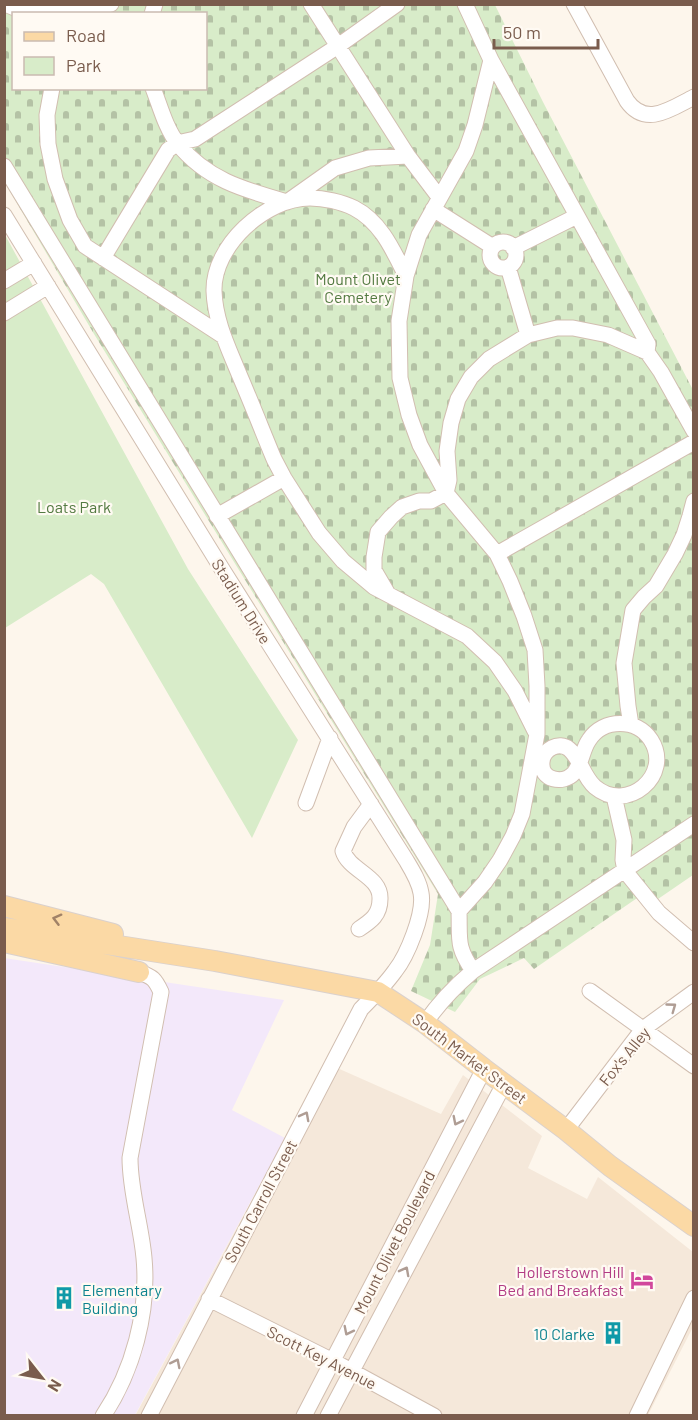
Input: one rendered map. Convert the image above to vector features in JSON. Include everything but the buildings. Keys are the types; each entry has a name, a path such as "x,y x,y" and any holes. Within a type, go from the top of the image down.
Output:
{"main road":[{"name":"South Market Street","path":"4,906 214,961"},
{"name":"South Market Street","path":"4,928 214,961 378,992 425,1023 610,1166 693,1226"},
{"path":"4,942 139,972"}],"street":[{"path":"5,4 22,11 50,12"},
{"path":"94,11 111,4"},
{"path":"311,4 436,203 494,247"},
{"path":"103,258 168,150 177,143 195,140 338,46 397,4"},
{"path":"465,4 491,60 648,344 647,352"},
{"path":"574,4 627,101 634,108 648,114 658,114 693,97"},
{"path":"459,911 485,882 500,860 522,814 537,758 535,651 524,616 497,554 446,493 420,445 400,378 399,321 406,276 419,235 466,151 491,60"},
{"path":"52,90 47,115 48,144 55,179 70,220 85,246 223,336"},
{"path":"154,90 177,143 200,166 227,183 287,202"},
{"path":"287,202 335,168 369,158 408,156"},
{"path":"4,166 459,911 458,943 473,971"},
{"path":"406,276 384,234 371,220 354,208 328,200 308,198 287,202 263,212 243,228 227,249 216,270 214,291 217,318 274,459 319,533 343,561 374,588 467,636 495,662 515,691 537,734"},
{"name":"Stadium Drive","path":"4,215 222,569 414,874 419,885 422,903 417,926 396,970 378,992"},
{"path":"513,248 577,216"},
{"path":"499,243 506,243 512,245 513,248 516,257 513,264 501,268 495,265 491,253 494,247 499,243"},
{"path":"62,258 85,246"},
{"path":"4,281 34,263"},
{"path":"508,267 528,335"},
{"path":"4,313 48,286"},
{"path":"389,597 374,570 378,532 402,507 419,501 431,501 446,493 449,480 447,452 451,423 458,399 471,377 489,359 528,335 573,328 608,335 647,352 661,372 693,431"},
{"path":"497,554 693,442"},
{"path":"217,516 284,478"},
{"path":"631,724 624,663 633,610 656,586 675,554 690,516 693,501"},
{"path":"537,758 547,776 561,781 568,778 580,764 589,740 597,731 607,725 619,723 631,724 642,730 650,739 655,750 656,762 654,774 638,792 626,796 614,796 593,785 580,764 572,751 565,747 550,748 537,758"},
{"path":"306,803 330,738"},
{"path":"614,796 624,840 625,871 659,913 693,943"},
{"path":"359,929 374,918 378,912 380,894 377,885 345,858 343,851 354,827 371,804"},
{"path":"425,1023 445,997 473,971 693,824"},
{"path":"103,1416 123,1380 135,1349 145,1285 144,1258 130,1176 130,1158 161,992 151,976 139,972"},
{"path":"590,991 693,1066"},
{"name":"South Carroll Street","path":"149,1416 361,1009 378,992"},
{"name":"Fox's Alley","path":"566,1130 643,1029 693,992"},
{"name":"Mount Olivet Boulevard","path":"304,1416 484,1069"},
{"name":"Mount Olivet Boulevard","path":"328,1416 504,1084"},
{"path":"637,1416 693,1298"},
{"name":"Scott Key Avenue","path":"209,1299 333,1361 434,1416"}],"shaded area":[{"path":"4,958 284,1000 232,1110 285,1138 135,1415 5,1415"},
{"path":"326,1063 441,1114 463,1075 542,1136 528,1168 587,1199 598,1177 693,1252 693,1327 648,1415 135,1416"}],"green space":[{"name":"Mount Olivet Cemetery","path":"4,5 495,5 693,390 693,875 658,899 650,890 643,894 534,969 524,958 480,979 455,1012 411,991 430,945 438,894 94,334 5,183"},
{"name":"Loats Park","path":"4,233 188,569 298,740 252,838 104,584 91,574 5,628"}],"place":[{"name":"Hollerstown Hill Bed and Breakfast","path":"642,1280"},
{"name":"Elementary Building","path":"64,1298"},
{"name":"10 Clarke","path":"613,1333"}]}
